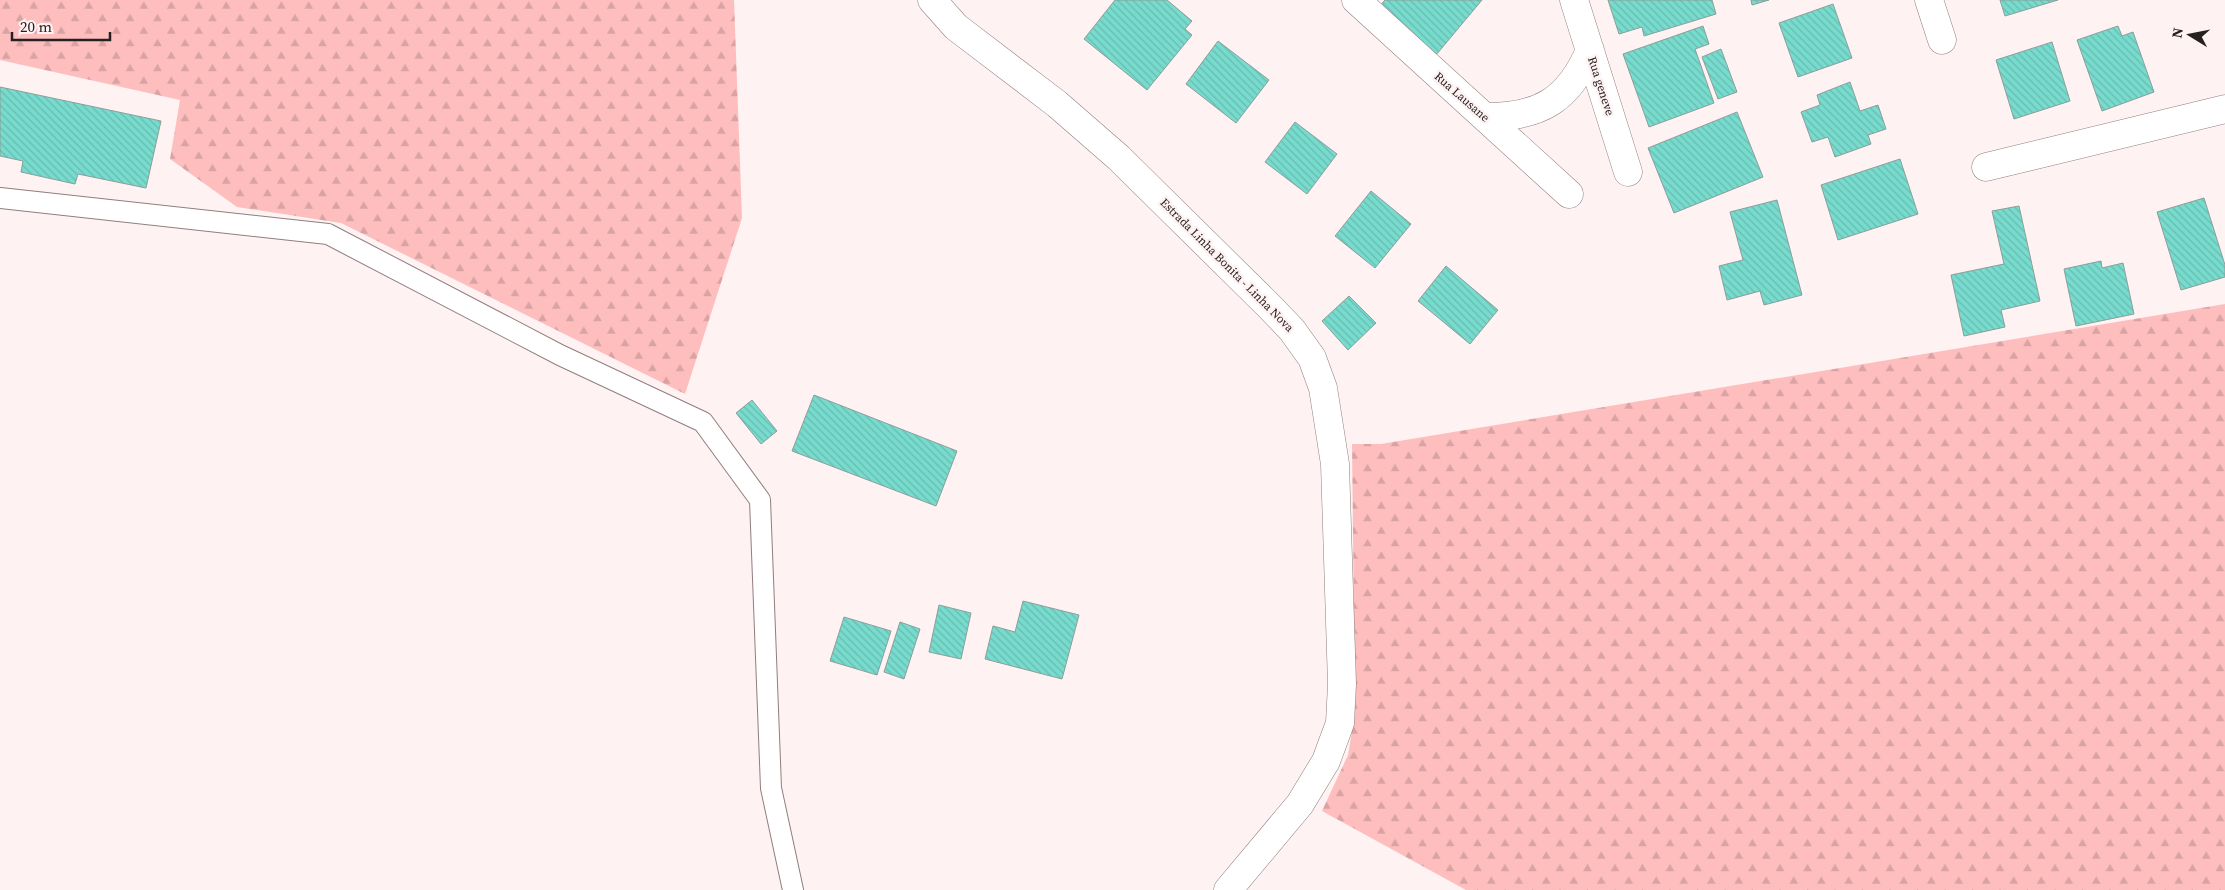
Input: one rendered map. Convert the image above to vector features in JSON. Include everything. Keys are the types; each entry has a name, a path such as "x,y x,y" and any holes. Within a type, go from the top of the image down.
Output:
{"street":[{"name":"Estrada Linha Bonita - Linha Nova","path":"932,0 956,27 1056,104 1119,158 1263,300 1292,330 1312,358 1324,388 1335,464 1342,684 1340,723 1326,761 1300,804 1228,890"},
{"name":"Rua Lausane","path":"1356,0 1569,194"},
{"name":"Rua geneve","path":"1574,0 1628,172"},
{"path":"1929,0 1942,40"},
{"path":"1486,117 1512,117 1551,102 1567,90 1581,72 1590,50"},
{"path":"1986,167 2225,109"}],"lane":[{"path":"0,198 328,234 560,355 703,422 760,500 771,788 793,890"}],"green space":[{"path":"0,0 734,0 742,218 685,394 341,223 237,207 170,159 180,100 0,60"},
{"path":"2225,304 2225,890 1466,890 1322,811 1348,755 1355,713 1352,444 1381,444"}],"building":[{"path":"1115,0 1167,0 1192,21 1185,29 1192,35 1147,90 1084,39"},
{"path":"1385,0 1482,0 1436,55 1379,7"},
{"path":"1608,0 1712,0 1716,14 1644,36 1642,27 1619,34"},
{"path":"1751,0 1769,0 1752,5"},
{"path":"2000,0 2058,0 2005,16"},
{"path":"1833,4 1852,58 1798,77 1779,23"},
{"path":"1703,26 1709,44 1695,49 1714,103 1649,127 1623,54"},
{"path":"2118,26 2122,36 2133,32 2154,92 2102,111 2077,40"},
{"path":"1218,41 1269,80 1236,123 1186,84"},
{"path":"2052,42 2070,101 2014,119 1996,60"},
{"path":"1721,49 1737,92 1718,99 1702,57"},
{"path":"1850,82 1860,111 1878,105 1886,129 1868,135 1871,144 1835,157 1828,137 1812,142 1801,112 1820,105 1817,95"},
{"path":"0,87 161,121 146,188 78,174 75,184 21,172 23,161 0,156"},
{"path":"1737,112 1763,177 1674,213 1648,148"},
{"path":"1295,122 1337,154 1307,194 1265,162"},
{"path":"1900,159 1918,214 1838,240 1821,185"},
{"path":"1371,191 1411,224 1375,268 1335,236"},
{"path":"2204,198 2225,265 2225,277 2181,290 2157,212"},
{"path":"1777,200 1802,295 1764,305 1760,291 1727,300 1719,266 1743,260 1730,212"},
{"path":"2019,206 2040,301 2001,310 2005,327 1964,336 1951,275 2004,264 1992,211"},
{"path":"2101,261 2102,268 2123,263 2134,314 2076,326 2064,269"},
{"path":"1446,266 1498,310 1470,344 1418,301"},
{"path":"1349,296 1376,323 1348,350 1322,321"},
{"path":"814,395 957,451 936,506 792,451"},
{"path":"752,400 777,431 761,444 736,413"},
{"path":"1023,601 1079,615 1062,679 985,659 993,626 1015,632"},
{"path":"939,605 971,613 961,659 929,652"},
{"path":"844,617 891,631 877,675 830,661"},
{"path":"900,622 920,629 904,679 884,672"}]}
